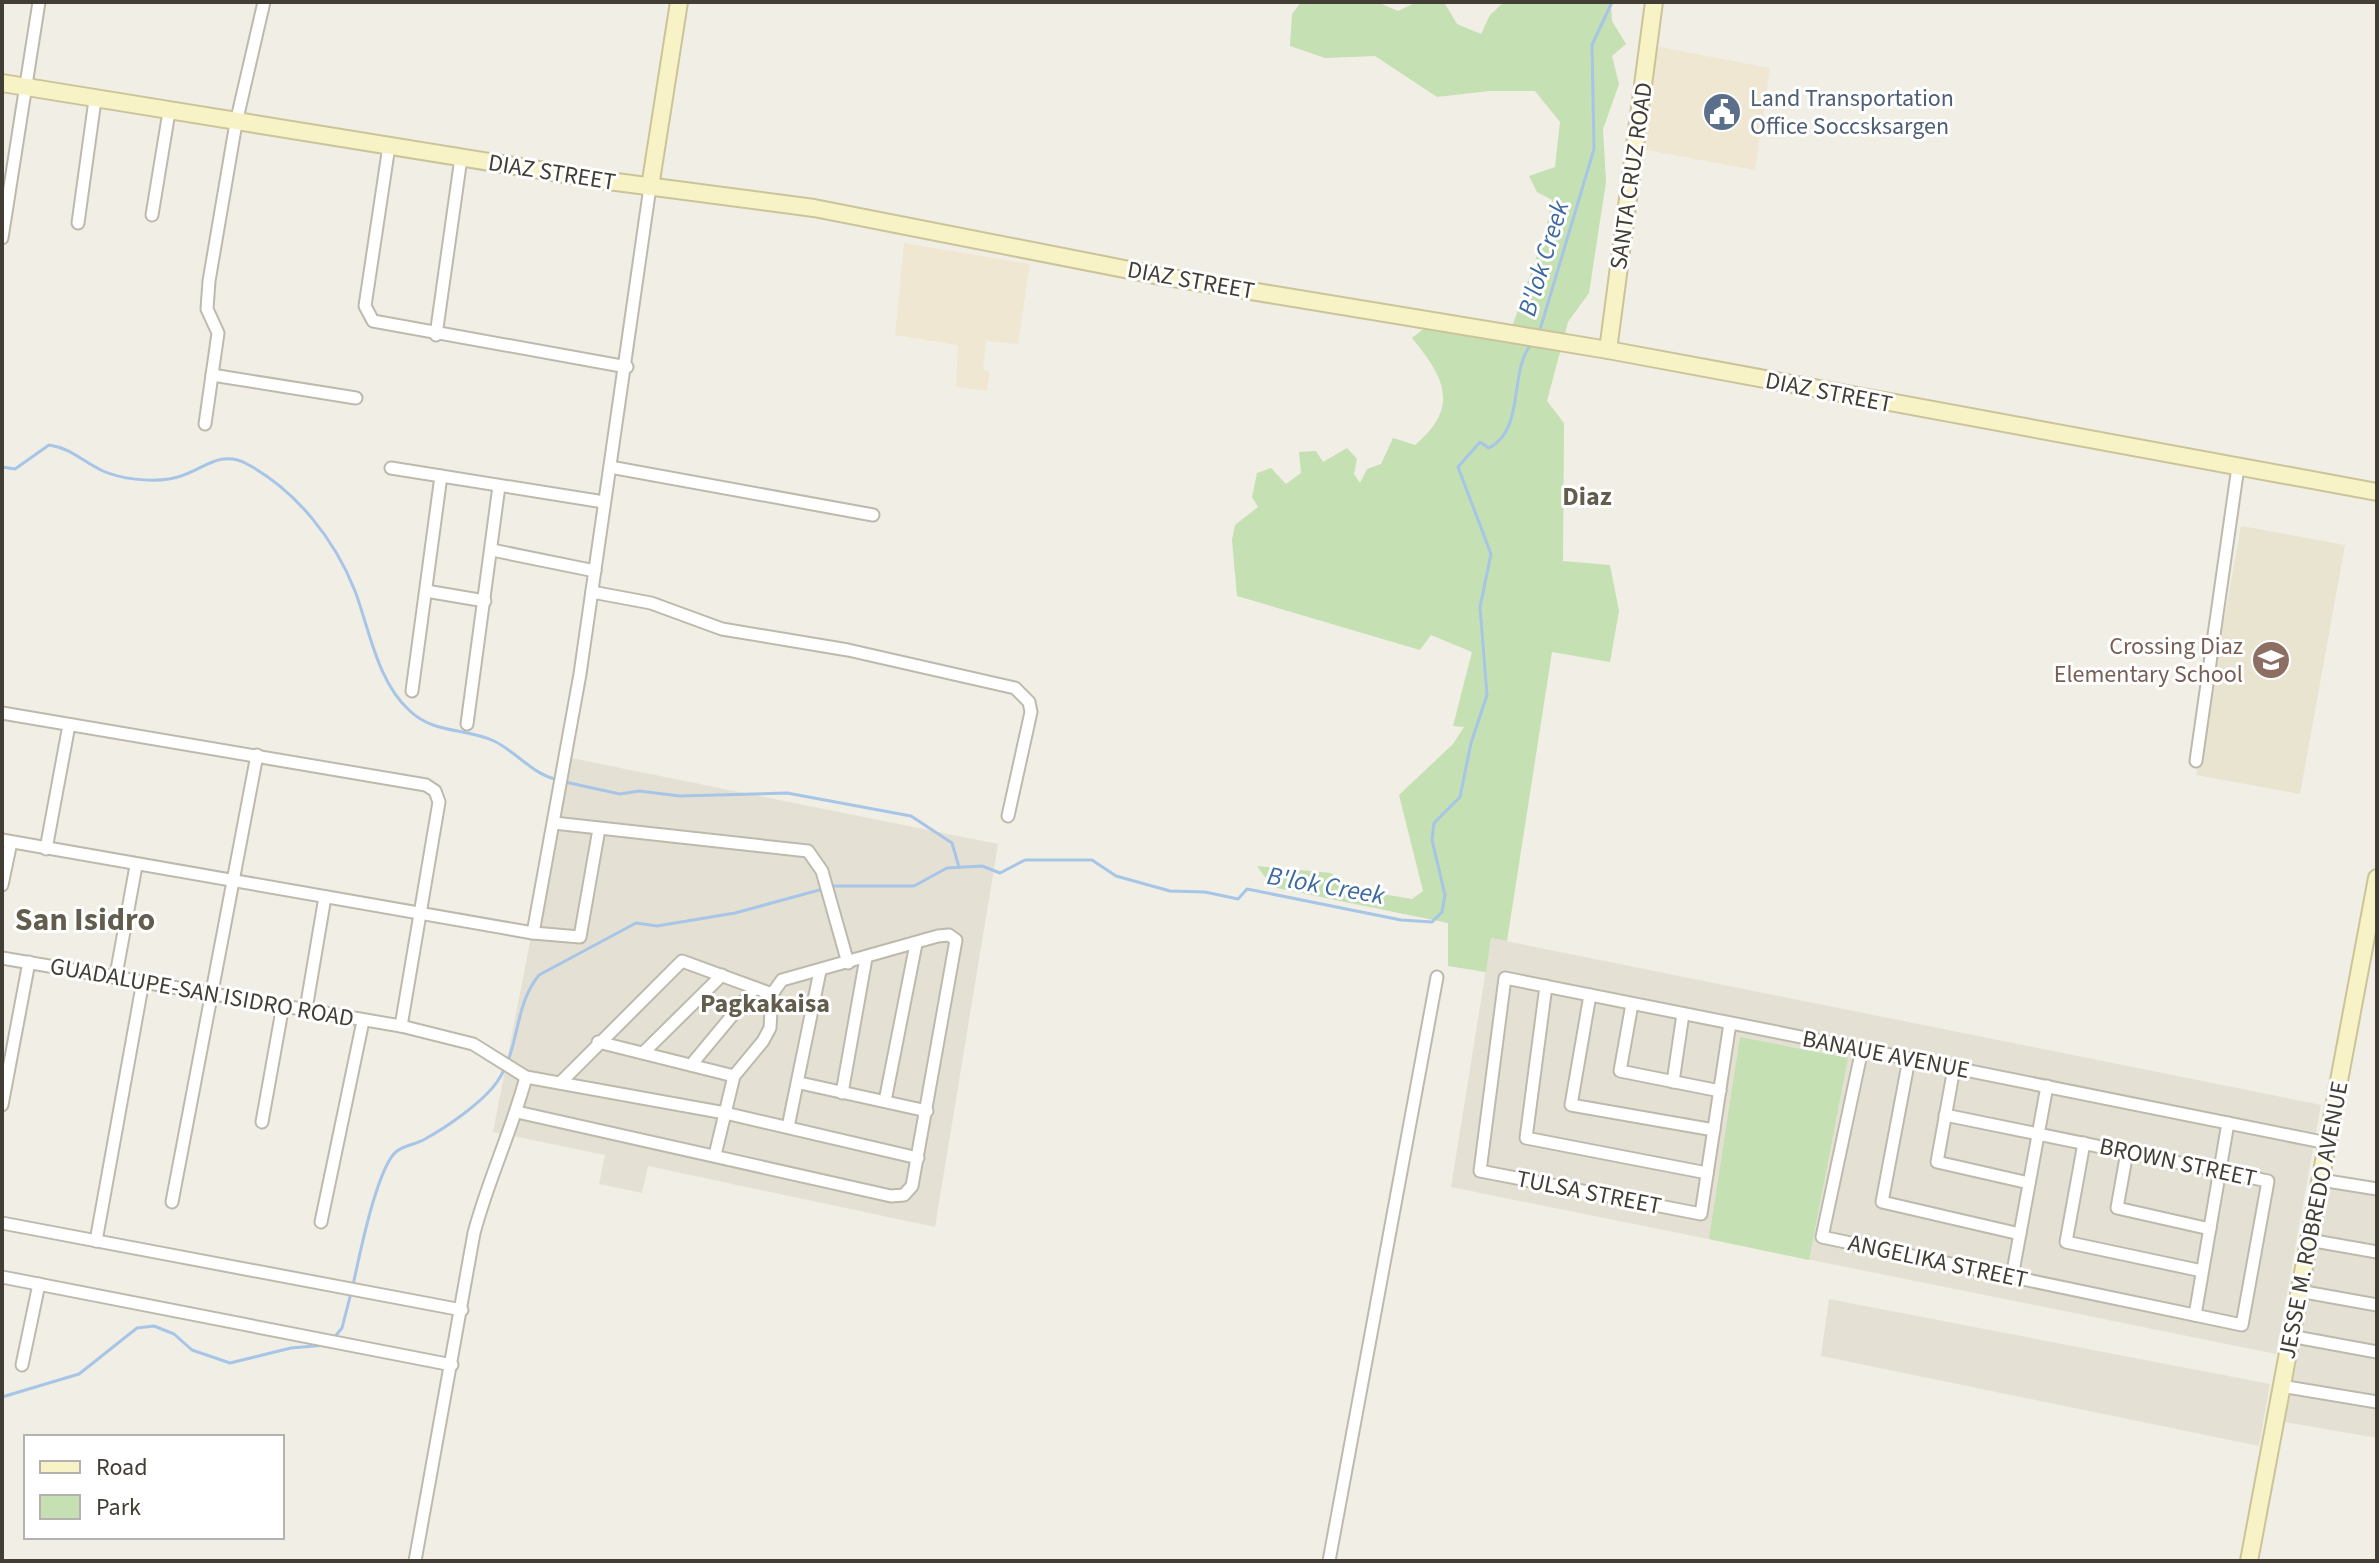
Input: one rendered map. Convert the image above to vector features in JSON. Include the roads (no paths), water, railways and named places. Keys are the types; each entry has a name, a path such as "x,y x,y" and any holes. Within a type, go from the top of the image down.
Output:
{"main road":[{"path":"650,187 679,2"},
{"name":"SANTA CRUZ ROAD","path":"1608,350 1654,2"},
{"name":"DIAZ STREET","path":"2,83 461,158 814,208 1160,276 1608,350 2377,492"},
{"name":"JESSE M. ROBREDO AVENUE","path":"2249,1561 2377,878"}],"street":[{"path":"2,238 23,87 39,2"},
{"path":"205,424 218,333 206,302 236,123 264,2"},
{"path":"78,223 95,100"},
{"path":"152,215 169,112"},
{"path":"389,146 365,306 373,321 436,335 627,367"},
{"path":"436,335 461,158"},
{"path":"533,933 592,592 627,367 650,187"},
{"path":"212,375 356,398"},
{"path":"610,467 873,515"},
{"path":"2196,761 2238,467"},
{"path":"391,468 604,502"},
{"path":"412,691 441,476"},
{"path":"467,724 499,486"},
{"path":"492,550 595,571"},
{"path":"426,591 485,601"},
{"path":"592,592 651,603 722,629 848,650 1015,688 1029,702 1031,712 1008,816"},
{"path":"2,713 426,785 435,791 439,802 401,1026"},
{"path":"46,849 69,725"},
{"path":"172,1202 257,755"},
{"path":"554,823 801,850 816,858 848,963"},
{"path":"2,885 7,841 136,866 533,933 580,937 599,829"},
{"path":"116,975 136,866"},
{"path":"306,1009 325,897"},
{"path":"517,1112 899,1197 912,1186 927,1111 958,945 949,935 820,971 786,977 772,994 770,1028 734,1076 715,1155"},
{"path":"885,1101 916,944"},
{"name":"GUADALUPE-SAN ISIDRO ROAD","path":"2,958 401,1026 473,1044 526,1077"},
{"path":"842,1093 866,958"},
{"path":"562,1081 677,963 688,960 772,994"},
{"path":"2,1105 29,962"},
{"path":"788,1127 800,1083 820,971"},
{"path":"643,1053 722,975"},
{"path":"1329,1561 1437,977"},
{"name":"BANAUE AVENUE","path":"1505,978 2327,1143"},
{"name":"TULSA STREET","path":"1505,978 1480,1171 1701,1214 1730,1023"},
{"path":"96,1241 143,981"},
{"path":"1546,986 1526,1138 1707,1173"},
{"path":"691,1065 755,988"},
{"path":"1590,995 1571,1105 1714,1130"},
{"path":"1632,1004 1620,1071 1720,1091"},
{"path":"262,1122 283,1005"},
{"path":"1673,1082 1683,1014"},
{"path":"321,1222 363,1021"},
{"path":"598,1042 734,1076"},
{"name":"ANGELIKA STREET","path":"1862,1049 1822,1237 2242,1325"},
{"path":"1909,1059 1882,1202 2020,1234"},
{"path":"1954,1068 1937,1162 2029,1183"},
{"path":"415,1561 480,1209 517,1112 526,1077 562,1081 725,1113 918,1158"},
{"path":"800,1083 927,1111"},
{"path":"2012,1277 2047,1086"},
{"name":"BROWN STREET","path":"1945,1115 2268,1181 2242,1325"},
{"path":"2195,1315 2228,1123"},
{"path":"2084,1143 2066,1242 2202,1271"},
{"path":"2127,1152 2117,1208 2210,1229"},
{"path":"2321,1180 2377,1189"},
{"path":"2,1223 462,1310"},
{"path":"2309,1240 2377,1252"},
{"path":"2,1277 452,1365"},
{"path":"22,1365 39,1284"},
{"path":"2299,1291 2377,1305"},
{"path":"2290,1336 2377,1352"},
{"path":"2281,1386 2377,1402"}],"waterway":[{"name":"B'lok Creek","path":"1539,333 1594,149 1592,45 1612,2"},
{"name":"B'lok Creek","path":"353,1285 376,1193 397,1151 422,1141 454,1121 491,1090 505,1069 525,1000 539,975 636,923 657,926 735,913 834,886 914,886 947,868 982,866 1000,873 1025,860 1092,860 1116,876 1170,891 1205,892 1238,899 1247,889 1401,920 1432,922 1442,912 1445,895 1432,840 1434,823 1460,797 1471,743 1487,695 1480,607 1491,554 1458,467 1480,442 1489,448 1508,428 1520,369 1532,343"},
{"path":"2,467 15,469 49,445 70,452 103,471 135,479 179,477 217,460 236,460 247,464 297,502 337,553 355,591 382,670 410,711 429,724 494,741 539,772 555,779"},
{"path":"565,782 620,794 639,791 680,796 787,793 911,816 952,843 959,867"},
{"name":"B'lok Creek","path":"333,1339 342,1328 351,1293"},
{"name":"B'lok Creek","path":"2,1397 79,1374 137,1328 154,1326 174,1334 192,1350 230,1363 291,1348 326,1345"}],"place":[{"name":"Land Transportation Office Soccsksargen","path":"1722,112"},
{"name":"Crossing Diaz Elementary School","path":"2271,660"}],"district":[{"name":"Diaz","path":"1587,496"},
{"name":"San Isidro","path":"85,919"},
{"name":"Pagkakaisa","path":"765,1003"}]}
